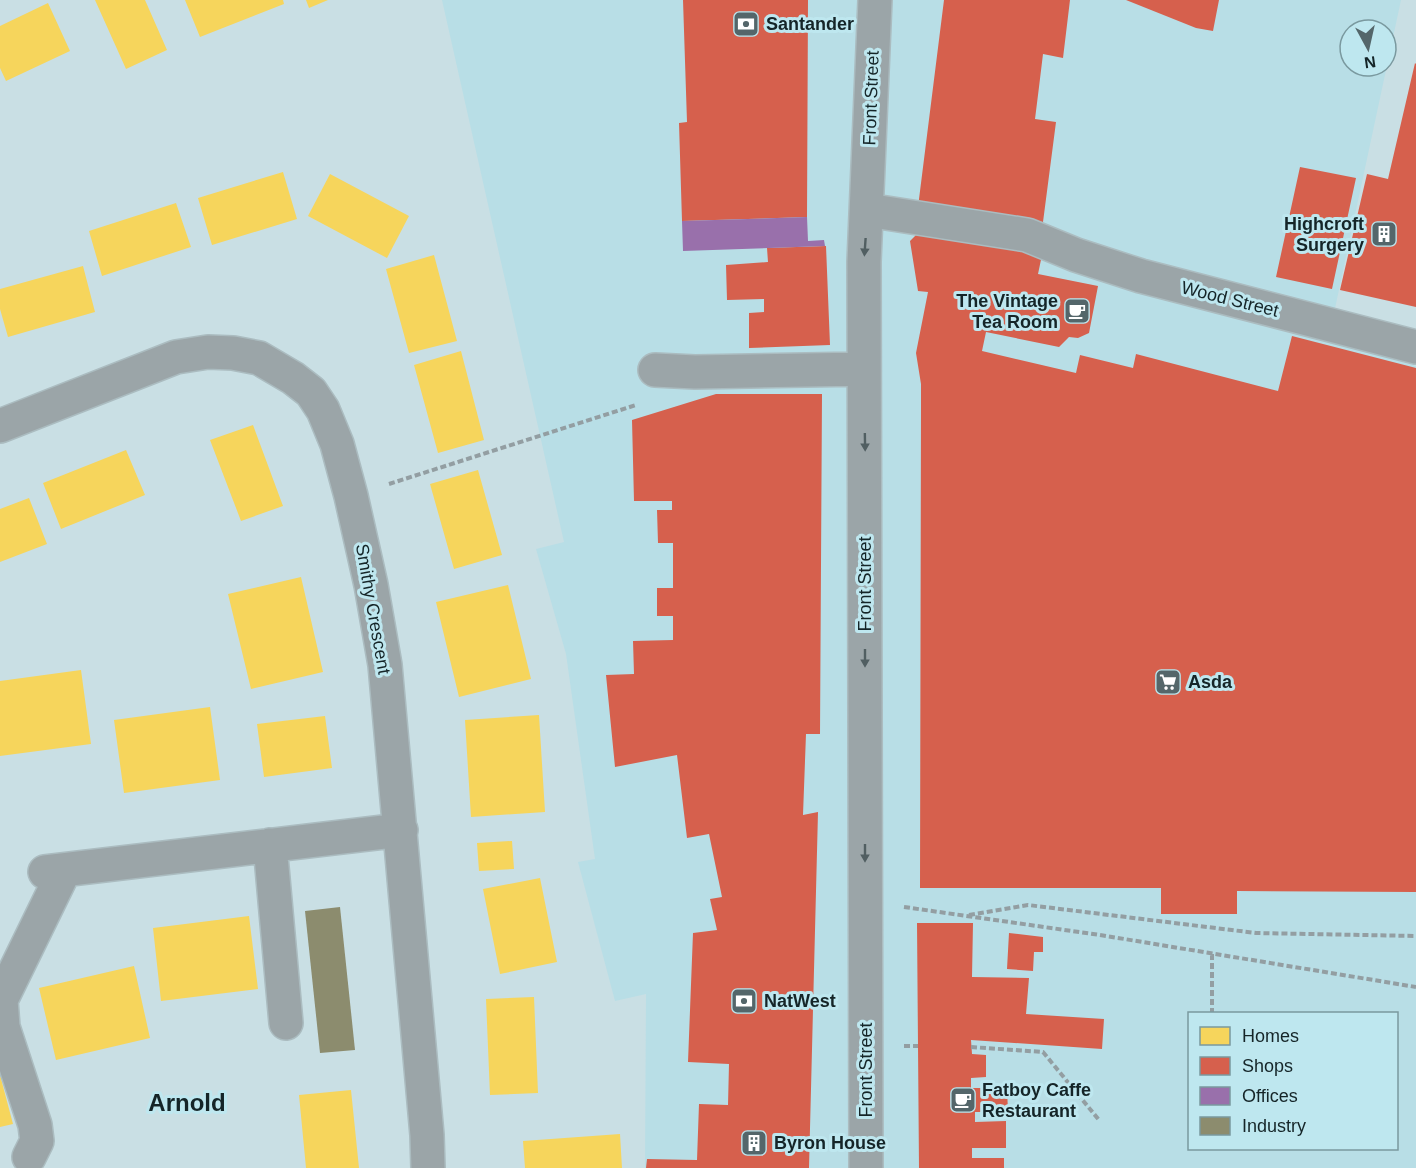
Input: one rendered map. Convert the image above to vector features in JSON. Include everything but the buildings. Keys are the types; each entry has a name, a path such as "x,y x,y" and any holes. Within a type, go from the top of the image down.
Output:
{"street":[{"name":"Front Street","path":"866,1168 864,262 875,0"},
{"name":"Wood Street","path":"867,210 1027,235 1141,276 1416,347"},
{"name":"Smithy Crescent","path":"0,426 176,357 208,352 233,353 258,358 293,378 311,393 323,410 337,444 351,496 371,585 385,665 401,830 428,1168"},
{"path":"655,370 695,372 864,369"},
{"path":"29,1157 37,1141 35,1125 5,1048 1,1000 54,872 401,830"},
{"path":"270,845 286,1023"}],"path":[{"path":"351,496 640,404"},
{"path":"866,902 1212,953 1416,987"},
{"path":"963,916 1028,905 1256,933 1416,936"},
{"path":"1212,953 1212,1012"},
{"path":"970,1047 1043,1052 1099,1120"}],"shaded area":[{"path":"442,0 1401,0 1397,18 1338,18 1338,78 1384,78 1328,341 1416,366 1416,1168 645,1168 646,994 615,1001 578,862 595,859 566,654 536,549 564,542"}],"place":[{"name":"Santander","path":"746,24"},
{"name":"Highcroft Surgery","path":"1384,234"},
{"name":"The Vintage Tea Room","path":"1077,311"},
{"name":"Asda","path":"1168,682"},
{"name":"NatWest","path":"744,1001"},
{"name":"Fatboy Caffe Restaurant","path":"963,1100"},
{"name":"Byron House","path":"754,1143"}],"district":[{"name":"Arnold","path":"187,1103"}]}
